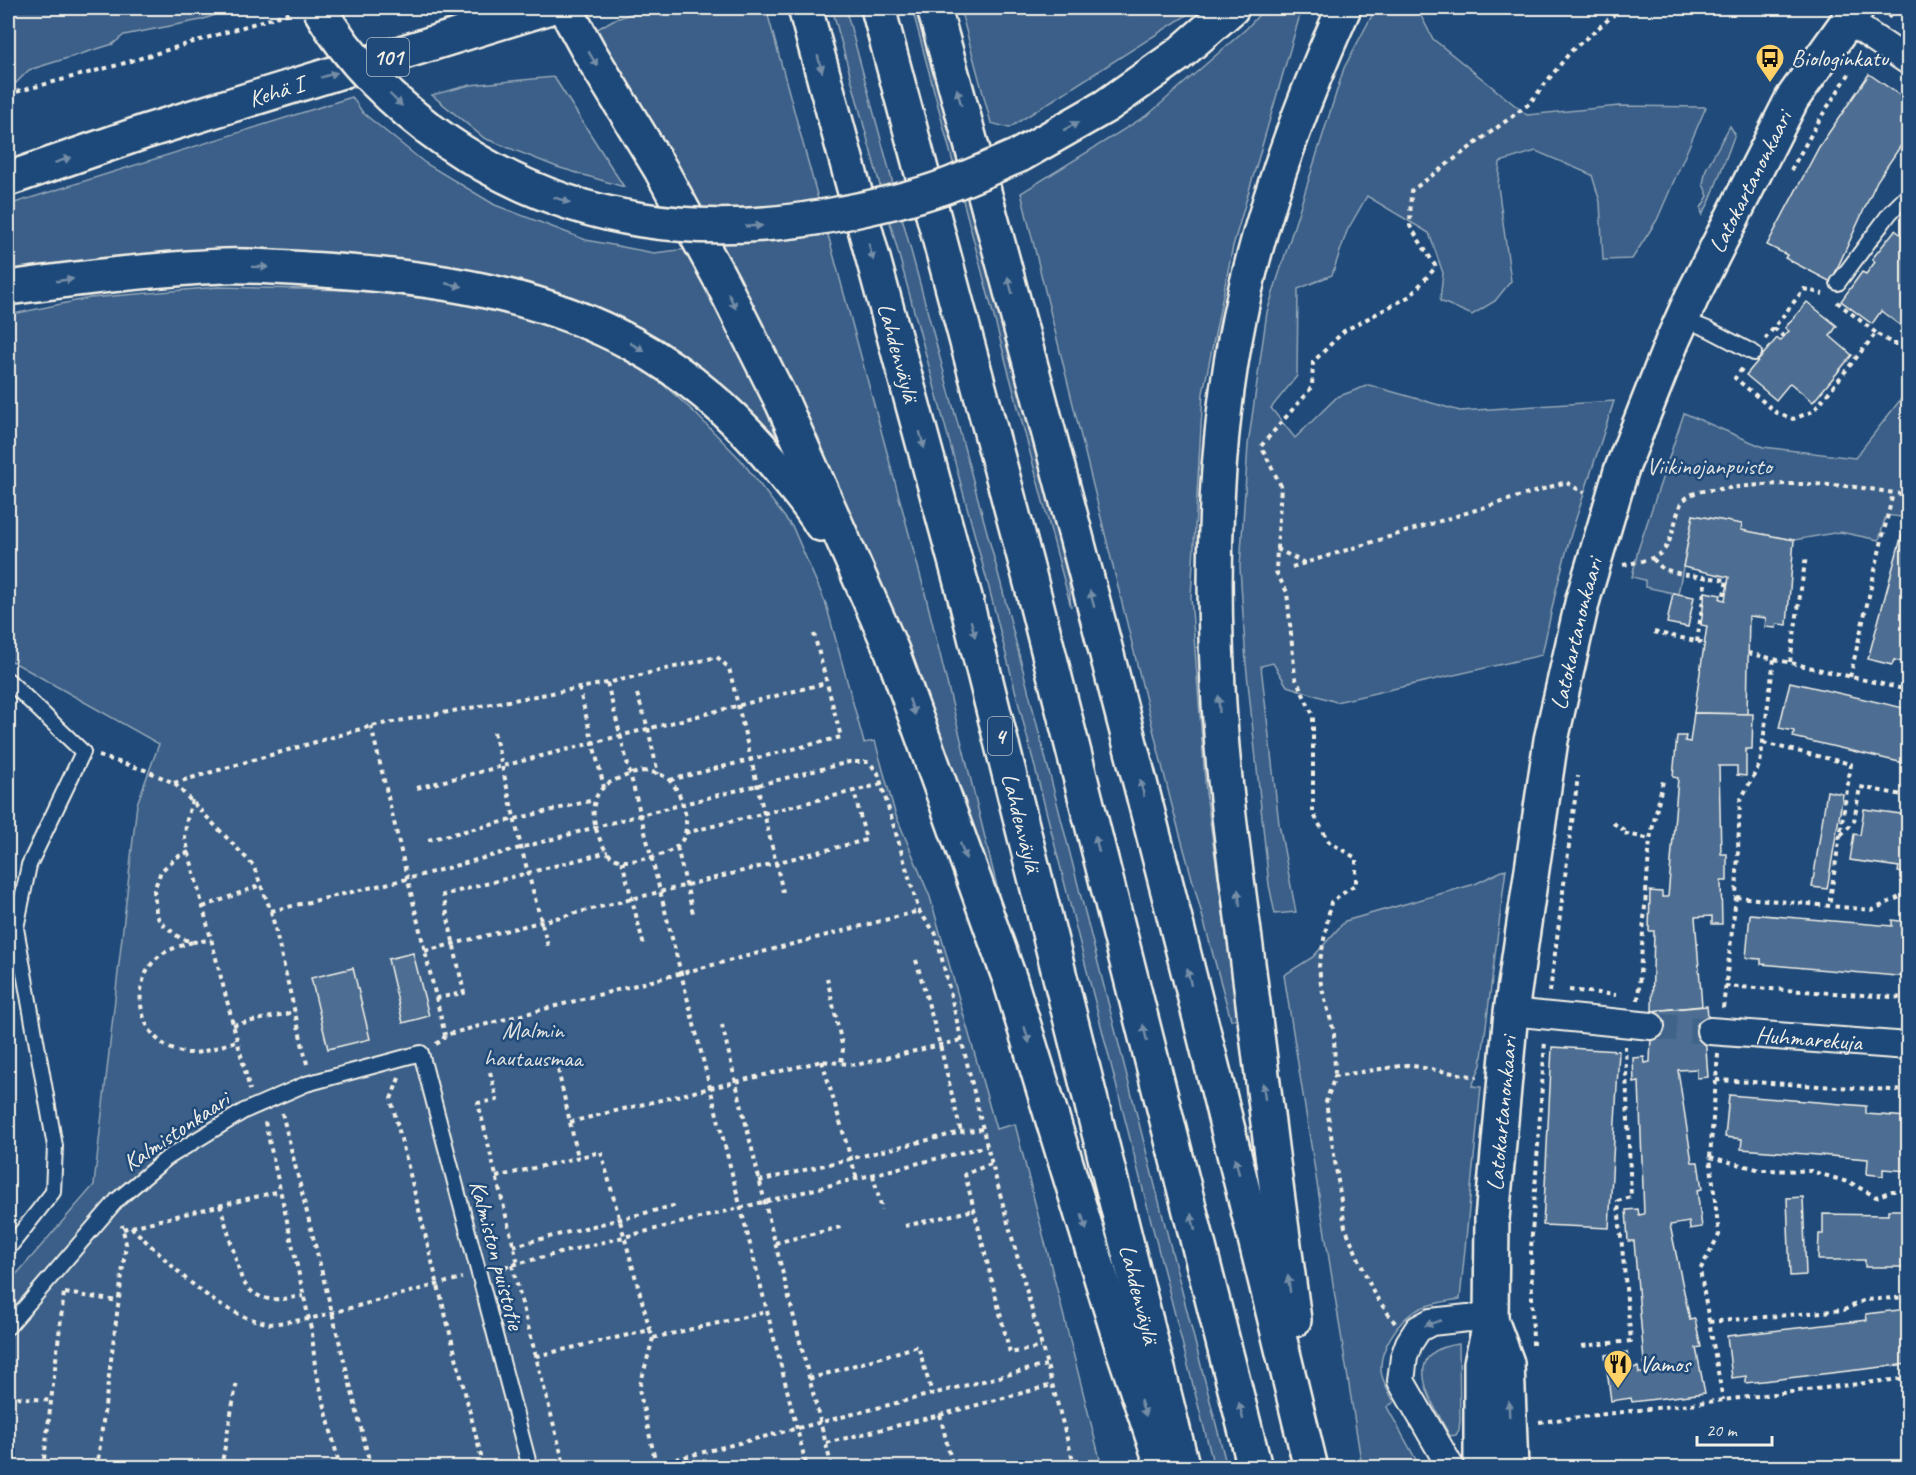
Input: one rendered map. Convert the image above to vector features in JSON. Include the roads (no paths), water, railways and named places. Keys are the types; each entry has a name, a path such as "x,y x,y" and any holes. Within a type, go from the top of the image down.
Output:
{"main road":[{"path":"565,8 661,170 722,282 783,404 892,651 1010,980 1121,1343 1163,1467"},
{"name":"Lahdenväylä","path":"805,8 965,597 1183,1467"},
{"path":"878,8 1032,587 1255,1467"},
{"path":"934,8 1025,341 1139,779 1312,1467"},
{"path":"310,9 402,106 432,131 465,154 525,186 600,213 679,226 764,226 819,219 884,205 952,184 1020,155 1106,106 1178,55 1232,8"},
{"path":"1312,1467 1228,809 1216,639 1216,507 1226,404 1239,321 1256,250 1284,153 1317,68 1344,8"},
{"name":"Kehä I","path":"8,179 154,129 535,11"},
{"name":"Latokartanonkaari","path":"1481,1467 1480,1363 1491,1320 1492,1219 1511,1012 1551,740 1583,599 1621,471 1682,319 1792,99 1852,14"},
{"path":"8,288 96,275 225,266 287,268 423,279 496,293 562,312 626,340 664,363 708,397 753,437 816,516 892,651"},
{"name":"Latokartanonkaari","path":"1491,1320 1507,1363 1511,1467"}],"street":[{"path":"1852,14 1908,61"},
{"path":"1511,1012 1638,1031"},
{"name":"Huhmarekuja","path":"1715,1031 1908,1046"},
{"path":"1451,1467 1401,1381 1404,1358 1409,1343 1418,1329 1431,1322 1468,1318 1491,1320"}],"lane":[{"path":"1839,283 1890,213 1908,195"},
{"path":"1682,319 1710,330 1754,353"},
{"path":"8,680 83,752 30,865 16,928 55,1146 52,1192 8,1249"},
{"name":"Kalmistonkaari","path":"8,1327 117,1200 167,1158 244,1111 278,1096 312,1082 421,1053"},
{"name":"Kalmiston puistotie","path":"421,1053 530,1467"}],"tunnel":[{"path":"1651,1026 1710,1031"}],"place":[{"name":"Biologinkatu","path":"1770,84"},
{"name":"Vamos","path":"1618,1390"}],"park label":[{"name":"Viikinojanpuisto","path":"1709,466"},
{"name":"Malmin hautausmaa","path":"533,1044"}]}
